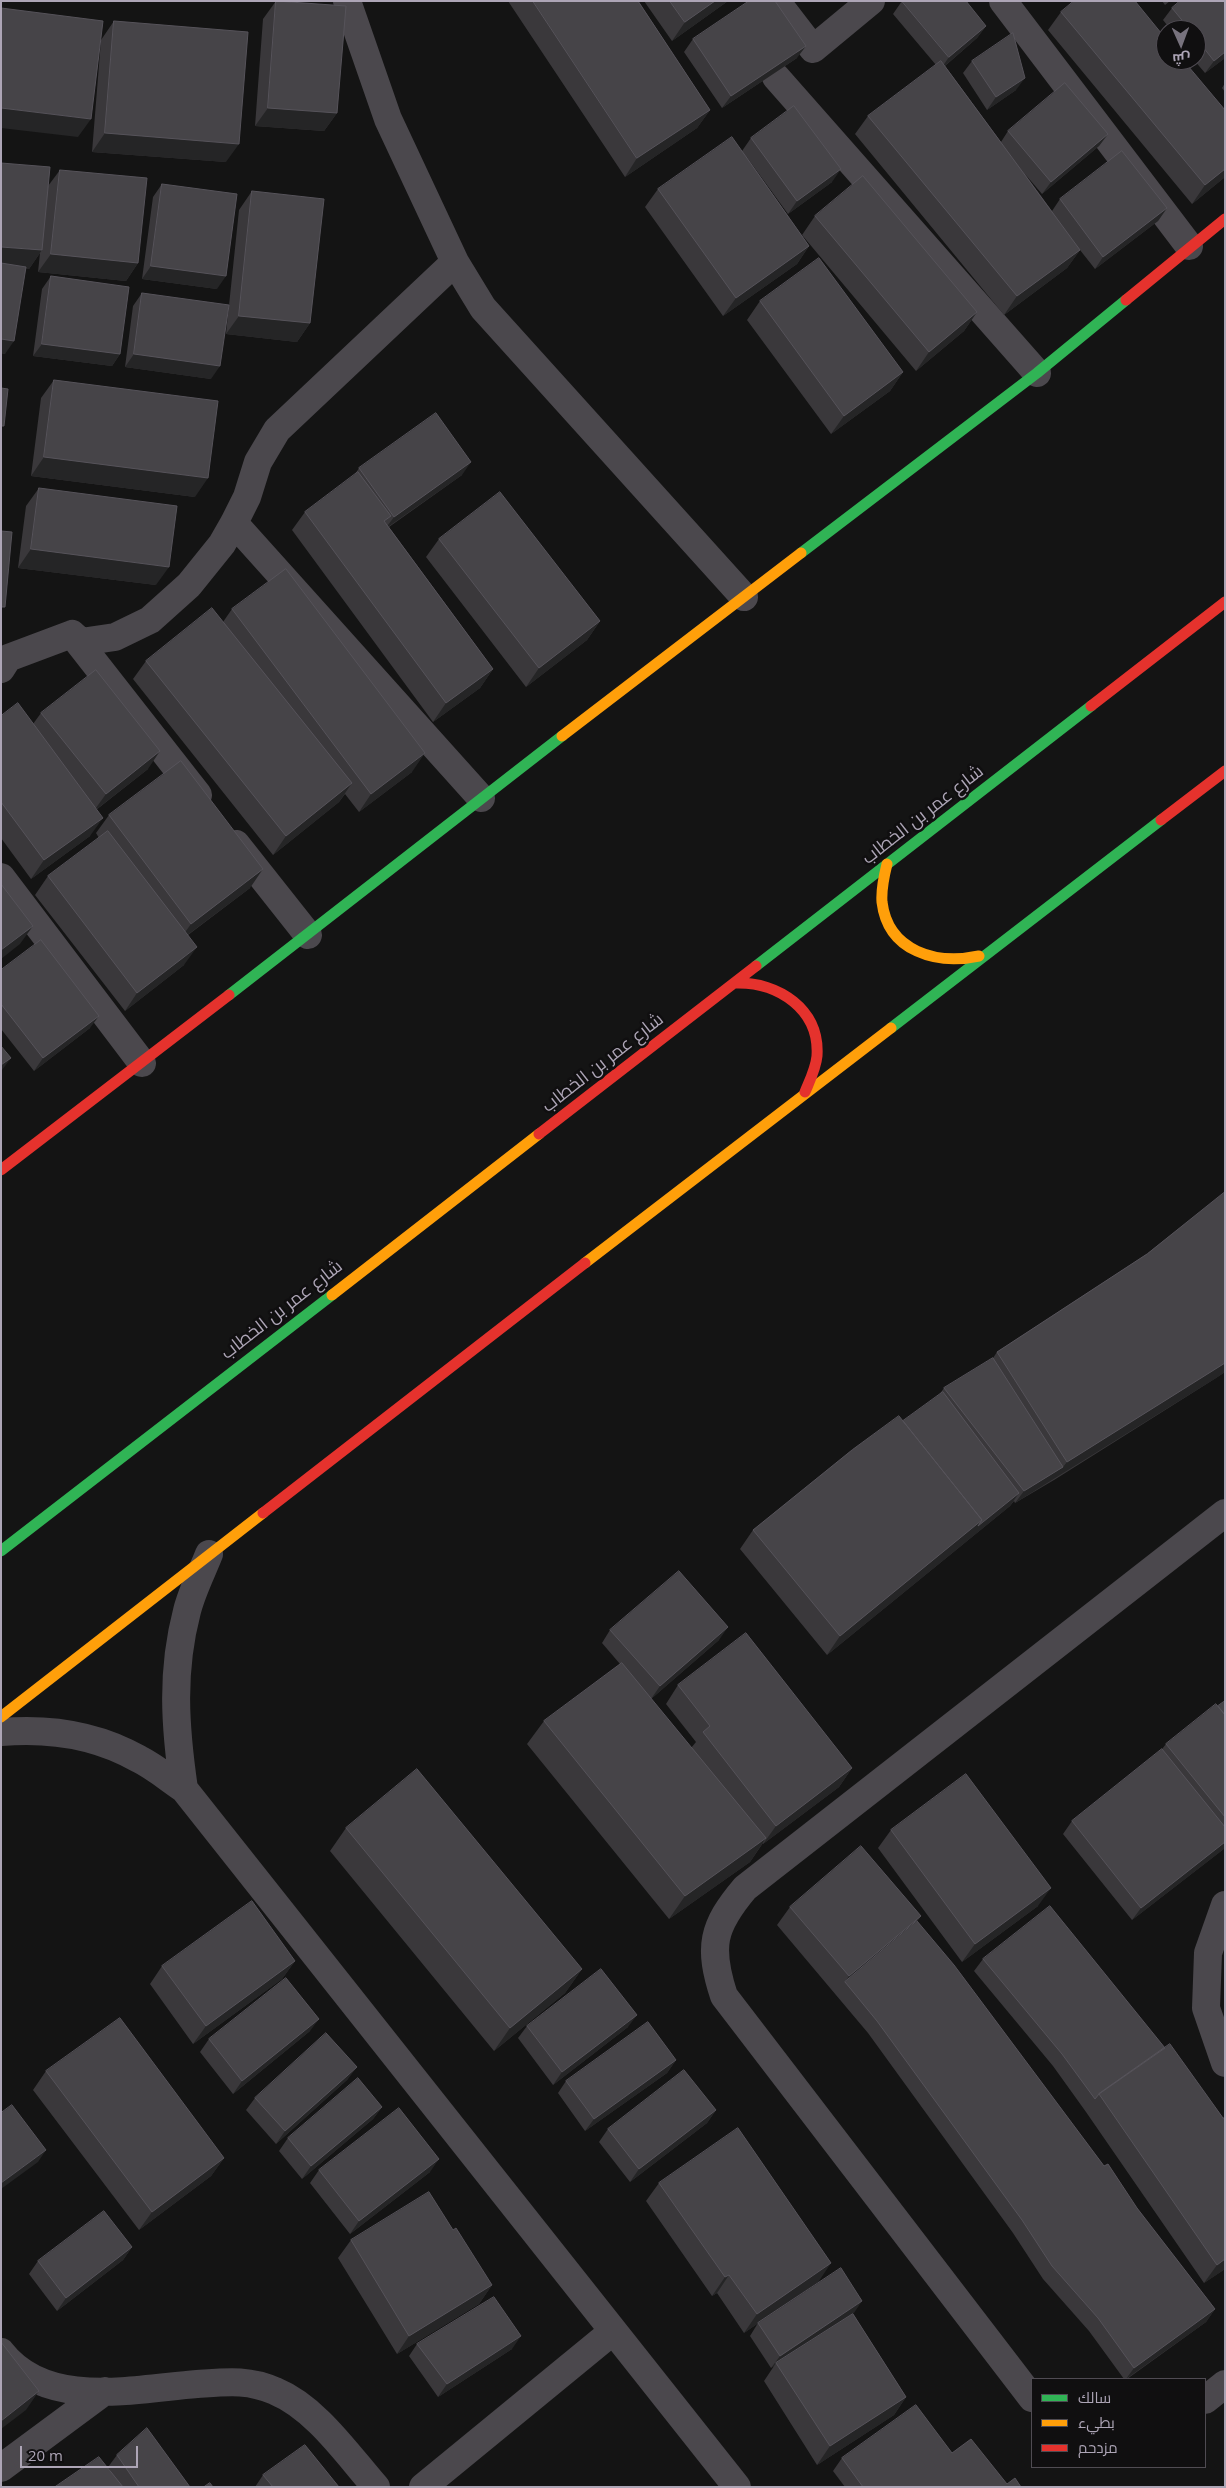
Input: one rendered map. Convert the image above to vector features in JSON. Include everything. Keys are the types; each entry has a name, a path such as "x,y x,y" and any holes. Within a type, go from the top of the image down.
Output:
{"street":[{"path":"347,1 388,119 455,262 483,308 744,597"},
{"path":"776,1 813,49 871,1"},
{"path":"1003,1 1189,246"},
{"path":"776,77 1037,373"},
{"path":"1,1170 142,1064 481,798 1037,373 1189,246 1225,219"},
{"path":"72,634 81,642 115,637 150,620 189,585 222,544 234,523 247,497 258,462 277,430 455,262"},
{"path":"234,523 481,798"},
{"name":"شارع عمر بن الخطاب","path":"1,1550 736,983 1225,602"},
{"path":"1,669 8,658 72,634"},
{"path":"72,634 308,935"},
{"path":"1,1717 805,1092 1225,771"},
{"path":"887,864 882,885 883,906 891,926 904,943 921,954 942,961 963,961 984,954"},
{"path":"1,877 142,1064"},
{"path":"736,983 759,984 781,991 799,1006 812,1026 817,1048 815,1071 805,1092"},
{"path":"1031,2397 724,1996 715,1968 715,1939 725,1911 745,1888 1225,1513"},
{"path":"184,1789 176,1729 176,1669 187,1610 209,1554"},
{"path":"1,1732 34,1730 88,1738 139,1758 184,1789 612,2332 737,2487"},
{"path":"1225,1906 1208,1953 1206,2008 1225,2063"},
{"path":"423,2487 612,2332"},
{"path":"1,2352 10,2362 38,2381 71,2391 105,2391 244,2381 276,2391 306,2408 376,2487"},
{"path":"1206,2399 1225,2384"},
{"path":"1,2468 105,2391"}],"building":[{"path":"276,1 346,6 337,113 268,108"},
{"path":"533,1 638,1 710,110 637,158"},
{"path":"670,1 715,1 685,22"},
{"path":"749,1 775,1 806,46 731,96 693,39"},
{"path":"902,1 966,1 986,26 949,57"},
{"path":"1074,1 1135,1 1156,27 1156,70 1191,70 1225,110 1225,169 1205,185 1061,12"},
{"path":"1180,1 1225,1 1225,52 1214,61 1206,51 1206,20 1182,20 1172,8"},
{"path":"1,8 103,21 91,119 1,108"},
{"path":"114,21 248,32 239,144 105,133"},
{"path":"1013,33 1025,78 996,97 972,61"},
{"path":"941,61 1080,250 1017,296 868,116"},
{"path":"1065,83 1108,134 1051,182 1008,131"},
{"path":"794,106 841,169 797,201 751,138"},
{"path":"732,137 809,246 736,298 658,189"},
{"path":"1122,151 1167,208 1103,257 1060,199"},
{"path":"1,163 50,167 42,250 1,247"},
{"path":"60,170 147,178 138,263 51,254"},
{"path":"863,176 977,312 929,352 815,216"},
{"path":"162,184 237,194 226,276 151,266"},
{"path":"252,191 324,199 310,323 239,316"},
{"path":"819,258 903,372 844,416 760,301"},
{"path":"1,263 26,267 14,341 1,339"},
{"path":"51,276 129,287 120,354 42,344"},
{"path":"142,293 229,305 220,366 134,354"},
{"path":"54,380 218,401 208,478 44,457"},
{"path":"1,388 8,389 4,426 1,426"},
{"path":"436,413 471,462 394,517 359,468"},
{"path":"358,472 391,516 384,521 493,669 446,703 305,512"},
{"path":"39,488 177,506 169,567 31,549"},
{"path":"500,492 600,621 539,668 439,539"},
{"path":"1,531 12,532 5,607 1,607"},
{"path":"286,569 425,753 371,794 232,609"},
{"path":"212,608 352,783 286,836 146,661"},
{"path":"96,670 160,751 106,794 41,713"},
{"path":"18,703 103,818 44,860 1,802 1,716"},
{"path":"181,761 263,869 191,924 109,815"},
{"path":"108,831 197,947 137,993 48,876"},
{"path":"1,884 33,926 1,950"},
{"path":"41,940 99,1016 43,1058 1,1004 1,970"},
{"path":"1,1046 11,1058 1,1065"},
{"path":"1225,1192 1225,1363 1067,1462 997,1352 1147,1254"},
{"path":"993,1358 1063,1467 1024,1491 944,1388"},
{"path":"943,1392 1019,1493 978,1526 982,1520 903,1421"},
{"path":"899,1416 982,1520 840,1636 753,1530 852,1450"},
{"path":"679,1571 728,1627 660,1686 610,1630"},
{"path":"746,1633 852,1768 776,1826 703,1732 710,1726 678,1685"},
{"path":"622,1663 766,1838 685,1896 544,1721"},
{"path":"1225,1701 1225,1715 1218,1706"},
{"path":"1216,1704 1225,1715 1225,1817 1166,1744"},
{"path":"1162,1749 1225,1827 1225,1842 1141,1908 1072,1821"},
{"path":"417,1769 582,1969 510,2028 346,1828"},
{"path":"966,1774 1051,1888 975,1944 891,1830"},
{"path":"861,1846 921,1916 849,1976 790,1907"},
{"path":"252,1901 295,1961 206,2026 162,1966"},
{"path":"1050,1906 1165,2048 1099,2094 1095,2099 1062,2054 983,1959"},
{"path":"917,1921 954,1965 1104,2166 1108,2164 1137,2208 1215,2309 1134,2368 1098,2318 1052,2266 1022,2220 877,2021 845,1982"},
{"path":"601,1969 637,2015 562,2072 527,2026"},
{"path":"286,1978 319,2019 242,2081 209,2039"},
{"path":"120,2018 224,2158 152,2212 46,2071"},
{"path":"648,2022 676,2060 594,2119 566,2081"},
{"path":"326,2033 357,2067 285,2131 255,2098"},
{"path":"1170,2044 1223,2118 1225,2118 1225,2259 1217,2265 1099,2094"},
{"path":"684,2070 716,2110 639,2169 608,2129"},
{"path":"358,2078 382,2107 311,2166 288,2138"},
{"path":"12,2105 46,2150 1,2183 1,2113"},
{"path":"399,2108 439,2159 359,2221 319,2170"},
{"path":"738,2128 831,2263 757,2314 729,2275 725,2277 659,2183"},
{"path":"429,2192 453,2230 456,2228 492,2285 409,2336 351,2240"},
{"path":"104,2211 132,2247 66,2298 38,2261"},
{"path":"841,2268 862,2301 780,2356 758,2323"},
{"path":"494,2297 521,2336 447,2384 417,2344"},
{"path":"853,2314 906,2397 830,2446 776,2363"},
{"path":"1,2342 39,2391 1,2421"},
{"path":"916,2405 952,2453 971,2439 1007,2484 1015,2478 1021,2487 863,2487 842,2458"},
{"path":"147,2428 190,2487 139,2487 117,2455"},
{"path":"305,2445 339,2487 273,2487 263,2475"},
{"path":"99,2457 123,2487 55,2487"},
{"path":"210,2483 213,2487 204,2487"}],"traffic: fast":[{"path":"801,553 1037,373 1126,300"},
{"path":"756,966 1091,706"},
{"path":"229,995 562,736"},
{"path":"891,1028 1161,820"},
{"path":"1,1551 332,1295"}],"traffic: slow":[{"path":"562,736 801,553"},
{"path":"887,864 882,887 882,902 886,919 894,933 904,943 917,951 931,956 947,958 979,956"},
{"path":"585,1263 891,1028"},
{"path":"332,1295 539,1134"},
{"path":"1,1717 263,1513"}],"traffic: jam":[{"path":"1126,300 1225,219"},
{"path":"1091,706 1225,602"},
{"path":"1161,820 1225,771"},
{"path":"539,1134 756,966"},
{"path":"736,983 767,987 781,993 804,1012 812,1025 816,1039 817,1056 814,1070 805,1092"},
{"path":"1,1170 229,995"},
{"path":"263,1513 585,1263"}]}
